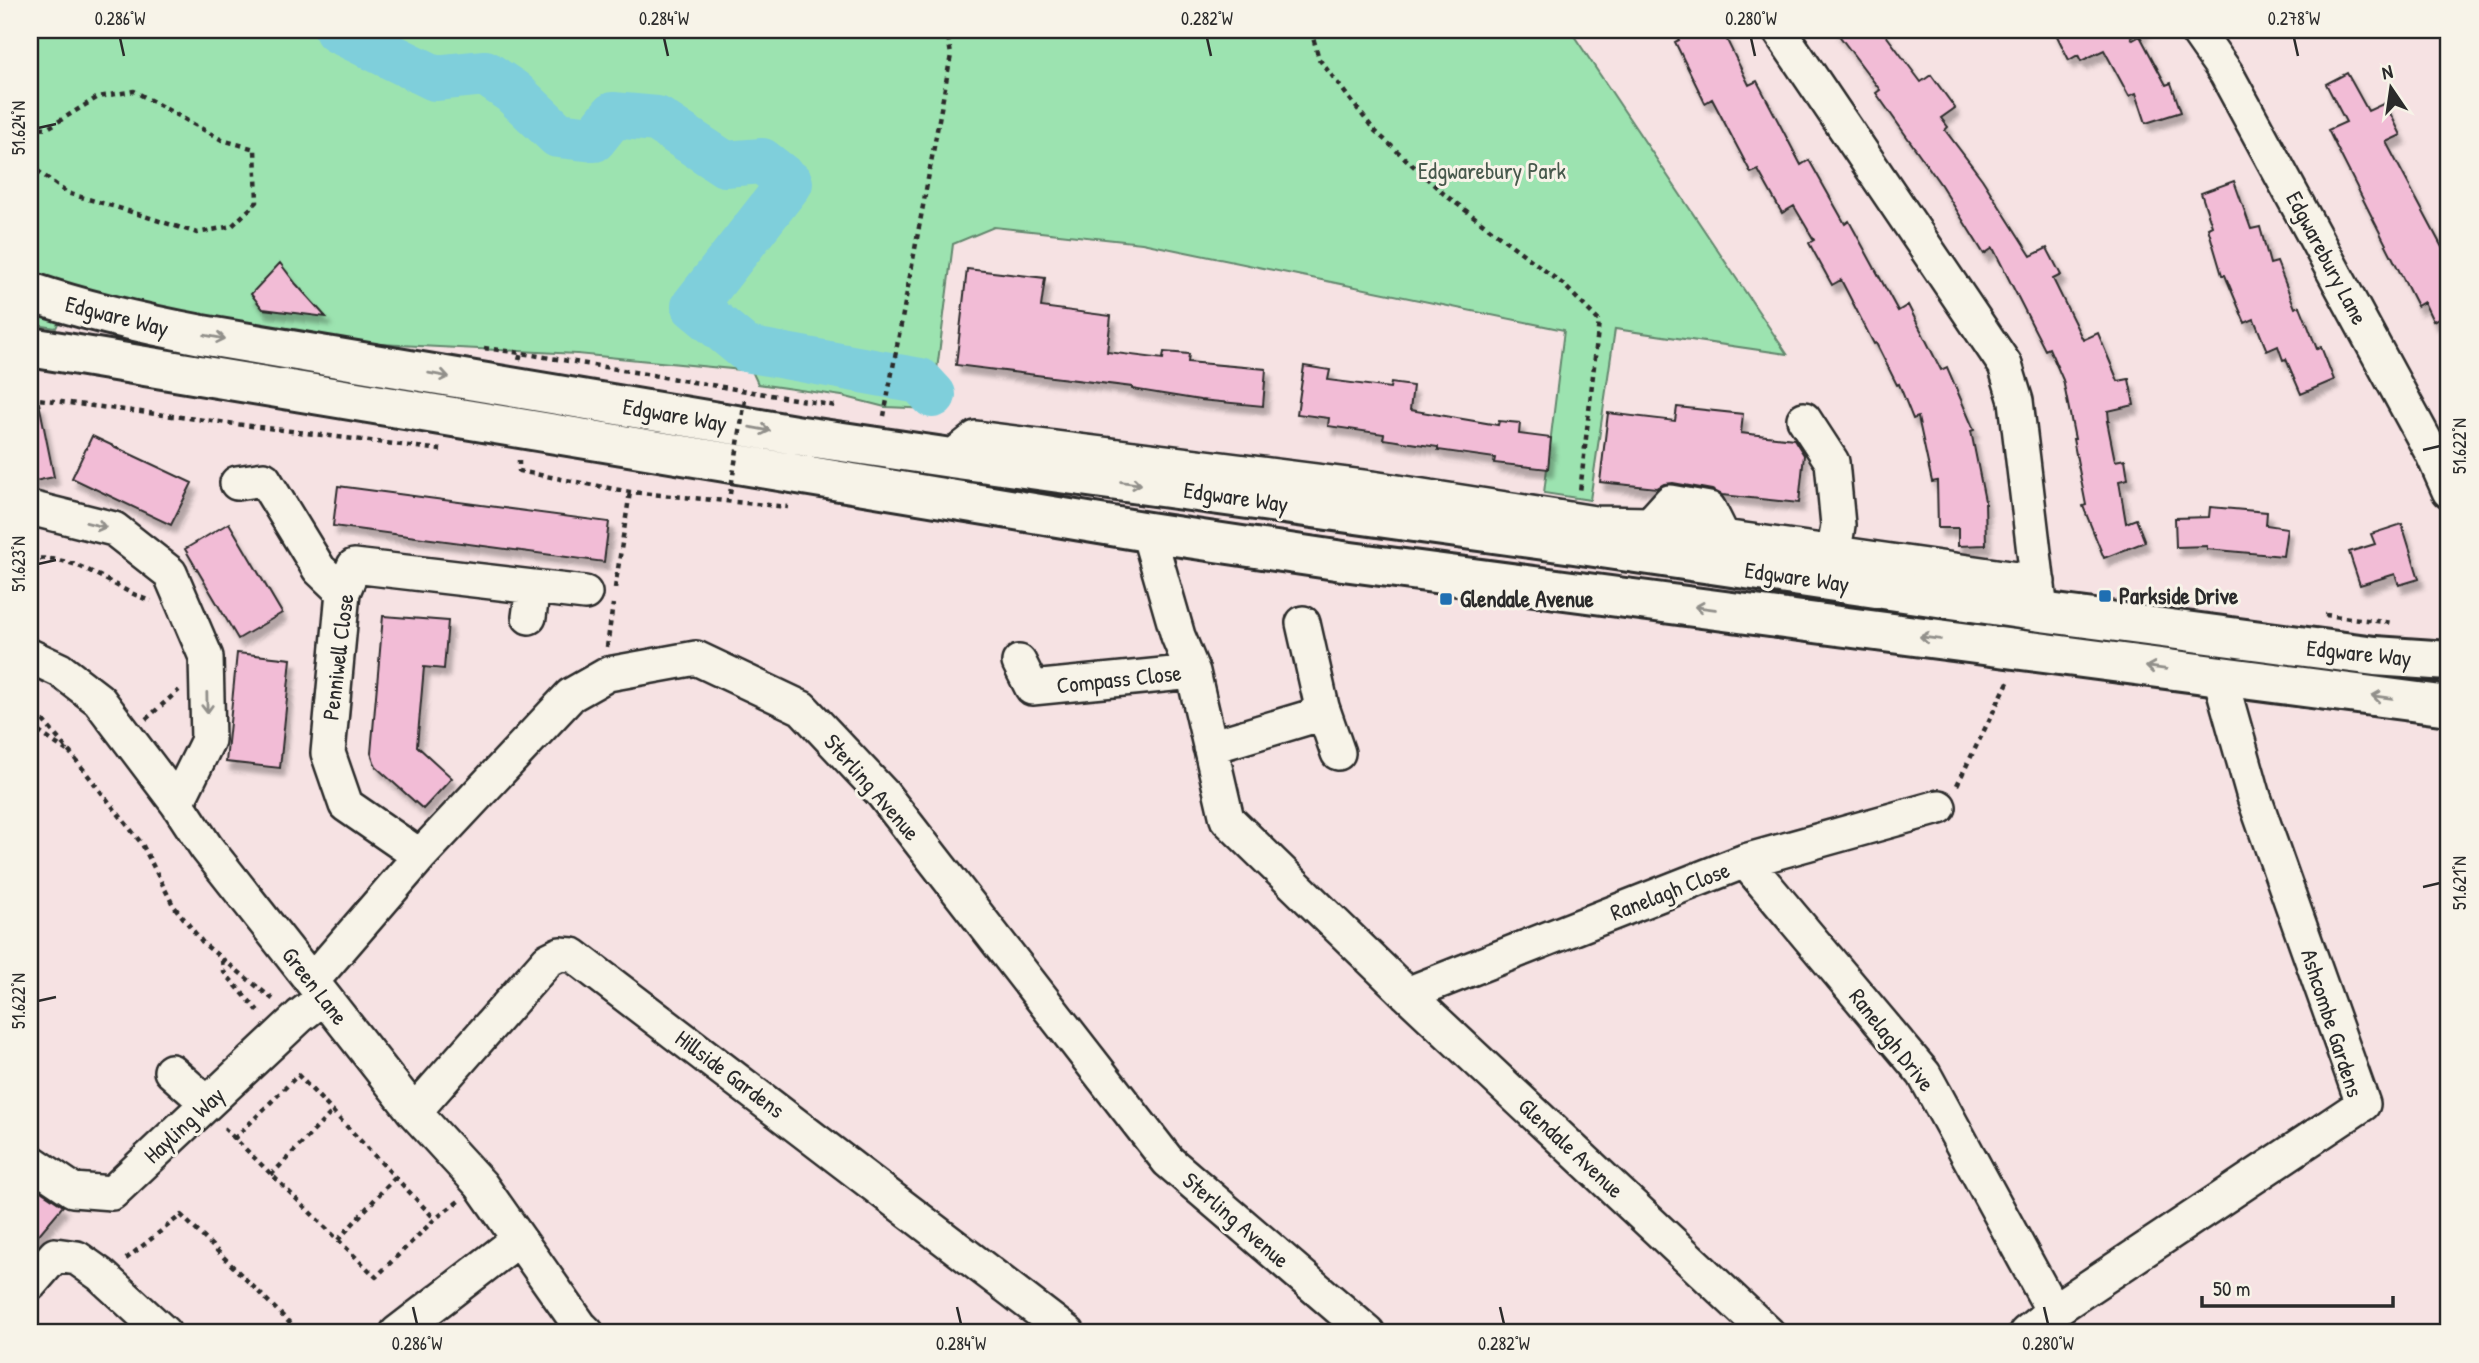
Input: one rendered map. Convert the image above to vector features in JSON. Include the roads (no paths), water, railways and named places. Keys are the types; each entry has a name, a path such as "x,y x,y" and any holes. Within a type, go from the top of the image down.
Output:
{"highway":[{"name":"Edgware Way","path":"30,292 131,321 202,335 795,435 964,448 1587,546 2039,597 2375,656 2449,661"},
{"name":"Edgware Way","path":"30,347 1148,532 1357,563 2449,706"}],"street":[{"path":"1779,30 2005,365 2016,401 2039,597"},
{"name":"Edgwarebury Lane","path":"2196,30 2226,73 2433,455 2449,491"},
{"path":"1804,419 1832,462 1838,525 1834,552"},
{"name":"Edgware Way","path":"964,448 1371,488 1577,520 1650,524 1670,502 1709,509 1723,537 1834,552 2039,597"},
{"path":"237,483 264,479 319,569 343,592"},
{"path":"30,508 114,529 170,573 206,656 208,740 177,803"},
{"name":"Glendale Avenue","path":"1148,532 1178,636 1193,672 1227,819 1407,994 1768,1333"},
{"name":"Penniwell Close","path":"420,856 346,805 328,753 343,592 354,566 531,602 585,593"},
{"path":"1303,623 1322,707 1338,753"},
{"name":"Green Lane","path":"30,656 60,670 99,700 177,803 304,1007 414,1112 481,1185 587,1333"},
{"name":"Sterling Avenue","path":"304,1007 420,856 571,695 608,674 696,658 802,708 883,794 1168,1161 1368,1333"},
{"name":"Compass Close","path":"1019,662 1031,688 1193,672"},
{"name":"Ashcombe Gardens","path":"2026,1333 2053,1311 2363,1104 2253,797 2220,677"},
{"path":"1210,747 1310,717 1322,707"},
{"name":"Ranelagh Close","path":"1407,994 1745,861 1939,807"},
{"name":"Ranelagh Drive","path":"1745,861 1924,1074 2053,1311"},
{"name":"Hillside Gardens","path":"414,1112 548,960 560,954 573,955 1068,1333"},
{"name":"Hayling Way","path":"30,1161 73,1190 112,1192 304,1007"},
{"path":"171,1072 205,1105"},
{"path":"397,1333 519,1239"},
{"path":"30,1284 55,1255 77,1258 103,1277 164,1333"}],"waterway":[{"path":"337,30 435,78 485,73 513,92 558,135 594,139 613,115 657,119 725,164 762,161 790,183 694,306 746,349 889,375"},
{"path":"897,377 920,381 933,395"}],"place":[{"name":"Parkside Drive","path":"2105,596"},
{"name":"Glendale Avenue","path":"1446,599"}],"park label":[{"name":"Edgwarebury Park","path":"1492,171"}]}
